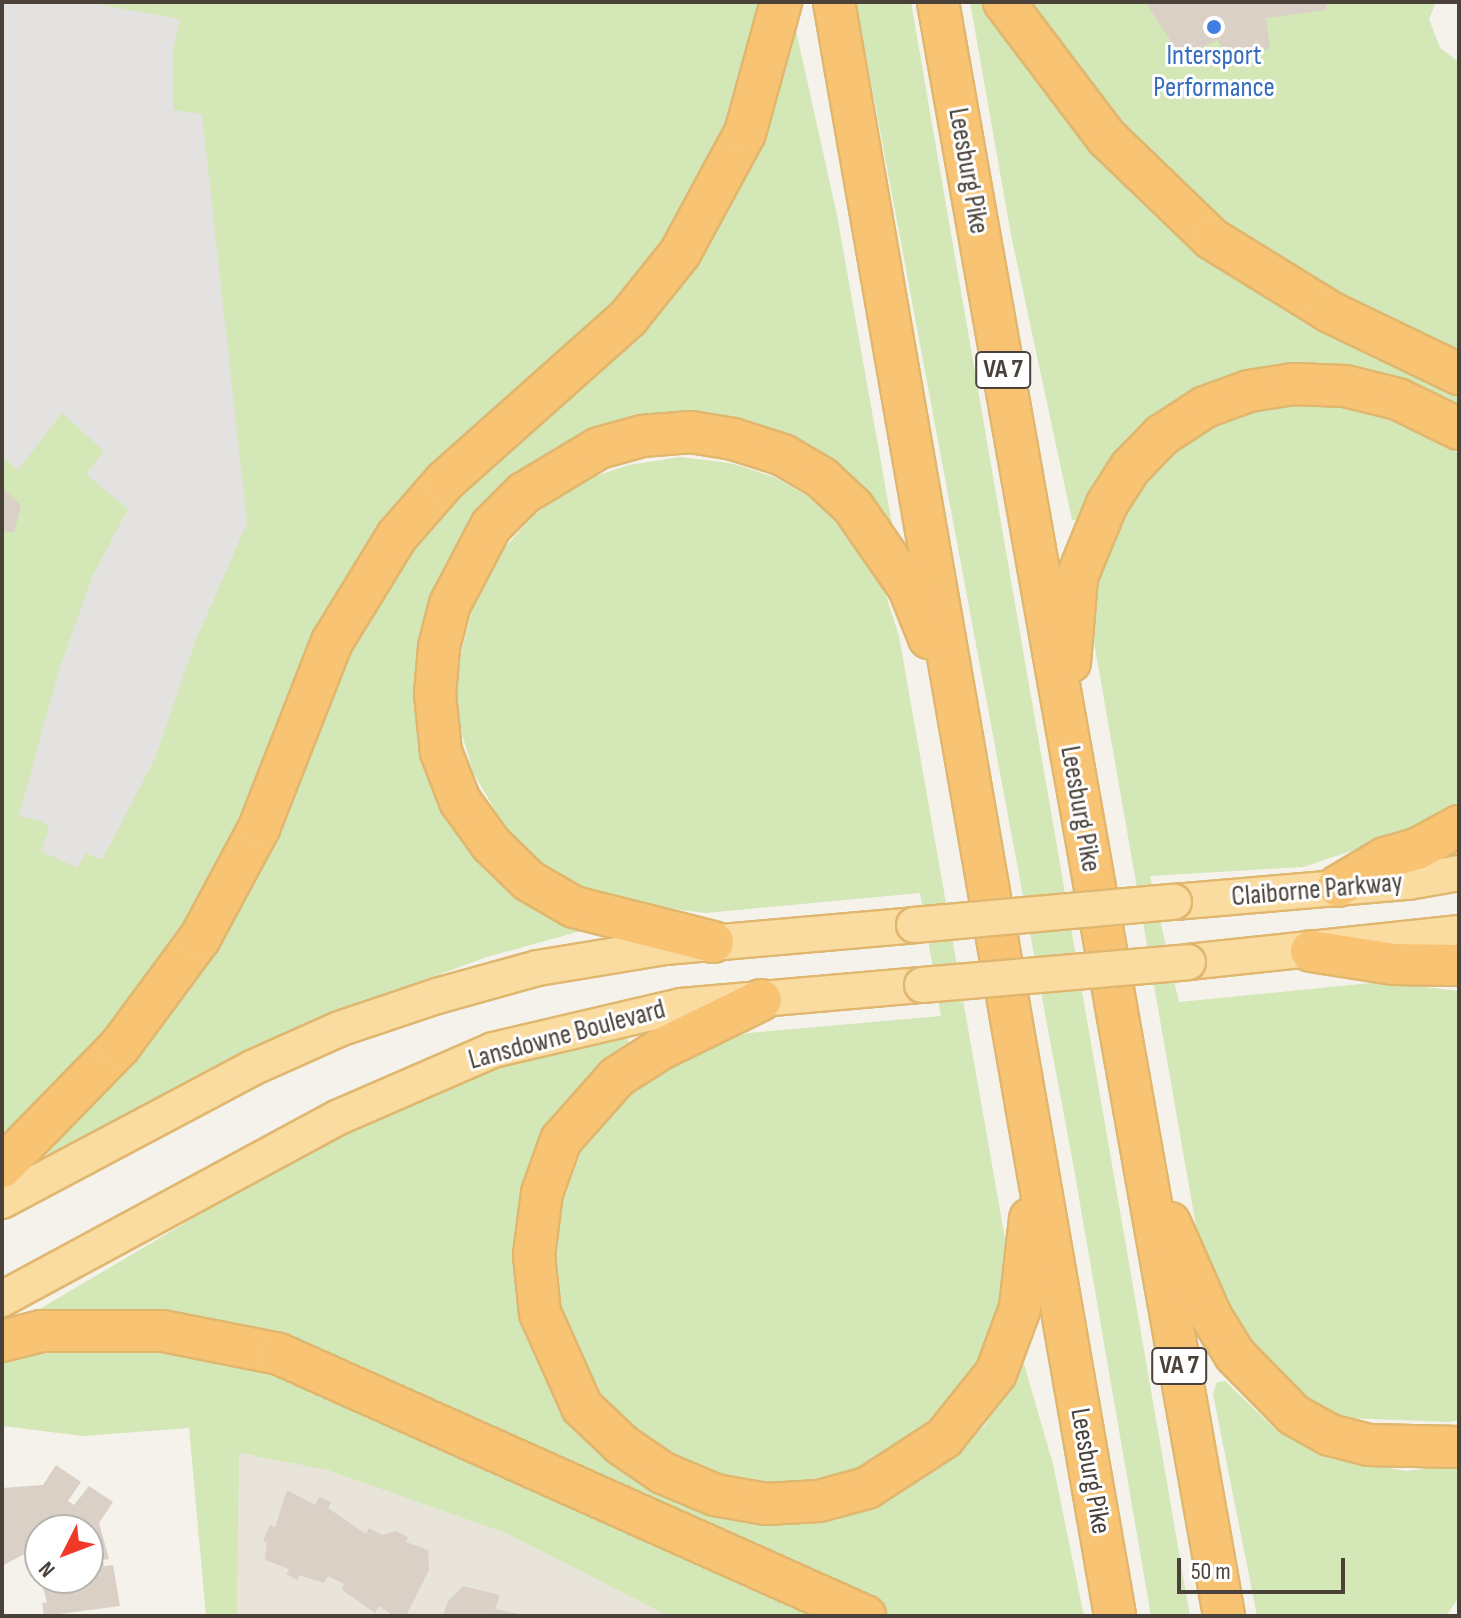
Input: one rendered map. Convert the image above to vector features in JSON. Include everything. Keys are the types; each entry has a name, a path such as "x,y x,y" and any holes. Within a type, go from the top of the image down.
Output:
{"highway":[{"path":"2,1167 120,1046 200,938 259,828 332,642 397,536 445,481 628,318 680,253 745,133 781,2"},
{"name":"Leesburg Pike","path":"834,2 1115,1616"},
{"name":"Leesburg Pike","path":"938,2 1224,1616"},
{"path":"1004,2 1107,138 1212,239 1330,312 1459,374"},
{"path":"1067,738 1071,626 1087,542 1130,468 1162,435 1205,407 1249,391 1293,384 1345,386 1398,399 1459,429"},
{"path":"713,942 574,907 529,881 491,844 460,801 441,752 435,694 439,647 450,604 468,564 491,526 524,493 599,448 642,436 691,432 783,455 822,478 884,547 909,588 962,735"},
{"path":"1338,886 1385,858 1417,849 1459,826"},
{"path":"1311,951 1394,964 1459,965"},
{"path":"761,1000 659,1050 617,1077 561,1140 542,1193 534,1255 540,1313 555,1355 582,1407 622,1445 663,1473 715,1495 766,1504 819,1501 867,1488 944,1438 996,1373 1020,1308 1033,1147"},
{"path":"1134,1115 1194,1281 1235,1355 1265,1391 1294,1415 1330,1435 1369,1445 1459,1447"},
{"path":"2,1341 41,1331 163,1331 279,1354 865,1616"}],"main road":[{"name":"Claiborne Parkway","path":"713,942 1174,902 1459,873"},
{"name":"Claiborne Parkway","path":"1188,962 1459,933"},
{"path":"2,1201 203,1093 339,1029 538,968 713,942"},
{"name":"Lansdowne Boulevard","path":"2,1299 416,1079 493,1050 615,1017 761,1000 1188,962"}],"shaded area":[{"path":"2,2 85,2 180,19 174,46 173,110 202,114 247,523 195,642 155,758 102,860 85,853 78,868 41,851 49,829 44,822 19,816 58,673 93,575 128,509 86,474 104,451 62,413 18,470 2,456"},
{"path":"238,1453 327,1470 508,1534 668,1616 237,1616"}],"green space":[{"path":"2,2 768,2 746,98 636,297 433,471 265,768 209,894 160,972 2,1147"},
{"path":"856,2 911,2 1190,1616 1151,1616 1074,1169"},
{"path":"970,2 988,2 1207,256 1263,295 1459,393 1459,411 1255,376 1079,520 1072,520 1011,235"},
{"path":"1024,2 1436,2 1429,19 1440,48 1459,62 1459,350 1314,279 1235,228 1160,164 1095,96"},
{"path":"793,17 837,215 895,541 862,501 666,422 466,534 435,770 588,929 487,957 359,1004 37,1166 162,1022 352,635 437,514 595,364"},
{"path":"1306,399 1341,402 1406,421 1459,454 1459,802 1414,830 1303,867 1150,876 1179,1002 1381,982 1459,991 1459,1420 1450,1422 1343,1418 1296,1391 1243,1335 1215,1280 1196,1226 1090,619 1094,570 1121,514 1150,473 1182,442 1213,425 1244,412"},
{"path":"680,457 730,463 774,477 823,505 882,583 899,636 1006,1244 1002,1298 982,1361 948,1415 886,1462 825,1484 754,1487 701,1472 647,1443 607,1407 564,1328 553,1258 556,1221 585,1141 615,1104 653,1072 697,1049 748,1033 941,1016 920,893 706,913 640,905 579,886 538,861 504,826 473,772 455,710 460,658 474,603 501,552 534,515 578,482 629,465"},
{"path":"626,1035 631,1047 600,1072 520,1271 628,1468 870,1505 903,1490 956,1452 985,1425 1024,1364 1053,1464 1084,1616 885,1616 336,1369 16,1323 339,1132 516,1056"},
{"path":"81,1346 168,1349 243,1361 289,1377 834,1616 668,1616 508,1534 327,1470 239,1453 237,1616 206,1616 189,1428 83,1436 2,1426 2,1354"},
{"path":"1225,1381 1278,1432 1334,1459 1406,1471 1459,1465 1459,1597 1446,1616 1257,1616 1213,1394 1217,1382"}],"building":[{"name":"Intersport Performance","path":"1145,2 1326,2 1327,10 1266,18 1270,48 1232,63 1217,40 1182,58"},
{"path":"2,488 21,505 14,533 2,530"},
{"path":"56,1465 81,1482 68,1501 74,1505 89,1486 113,1502 104,1516 24,1514 24,1554 2,1566 2,1488 43,1485"},
{"path":"287,1490 315,1505 319,1497 331,1502 328,1508 366,1534 369,1528 382,1535 396,1531 408,1537 406,1542 428,1550 429,1570 407,1614 394,1616 379,1606 375,1613 342,1590 344,1584 328,1576 324,1583 299,1575 297,1580 286,1574 289,1569 265,1560 267,1542 263,1541 270,1525 275,1527"},
{"path":"104,1541 109,1559 104,1560"},
{"path":"113,1565 120,1606 44,1616 42,1603 47,1602 45,1594 104,1594 104,1566"},
{"path":"463,1586 500,1595 495,1609 529,1616 443,1615 449,1600"}],"place":[{"name":"Intersport Performance","path":"1214,27"}]}
